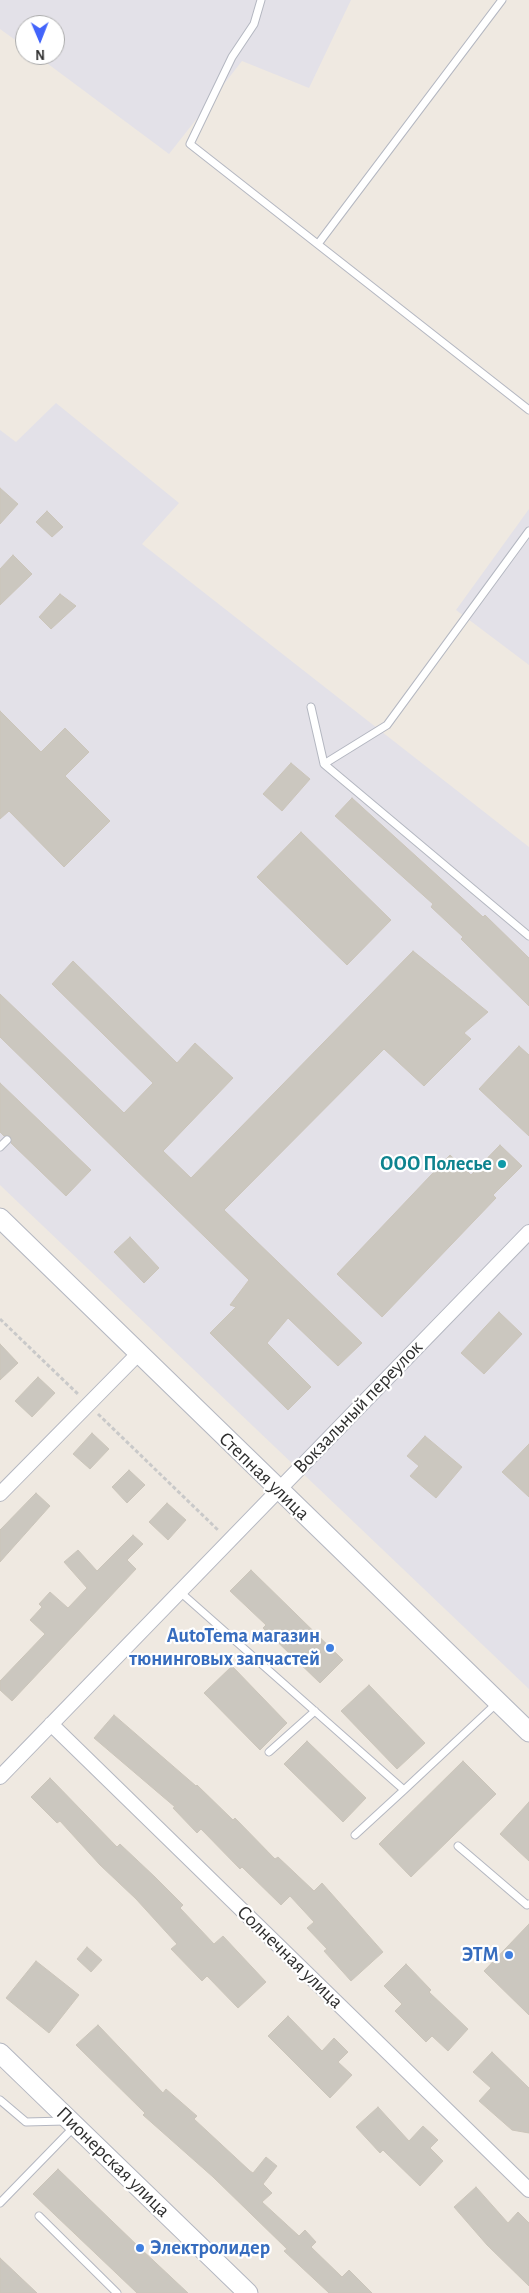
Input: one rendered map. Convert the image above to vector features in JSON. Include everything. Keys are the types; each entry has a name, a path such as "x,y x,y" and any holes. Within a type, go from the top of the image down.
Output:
{"main road":[{"name":"Степная улица","path":"3,1226 529,1732"},
{"name":"Пионерская улица","path":"0,2054 248,2293"}],"street":[{"name":"Вокзальный переулок","path":"0,1777 529,1232"},
{"path":"0,1494 138,1354"},
{"name":"Солнечная улица","path":"51,1724 529,2190"}],"lane":[{"path":"261,0 254,24 232,57 190,144 529,410"},
{"path":"318,244 502,0"},
{"path":"324,764 387,726 529,532"},
{"path":"311,707 324,764 529,936"},
{"path":"0,1147 7,1140"},
{"path":"179,1591 404,1790"},
{"path":"355,1836 498,1702"},
{"path":"269,1752 315,1711"},
{"path":"458,1846 527,1905 529,1904"},
{"path":"0,2100 26,2122 73,2123"},
{"path":"0,2203 73,2123"},
{"path":"39,2216 117,2293"}],"path":[{"path":"0,1319 228,1540"}],"shaded area":[{"path":"0,0 351,0 309,88 242,61 169,154 49,65 65,65 65,15 15,15 15,40 0,29"},
{"path":"56,403 179,503 142,544 529,847 529,1689 0,1185 0,430 16,442"},
{"path":"529,509 529,665 456,610"}],"building":[{"path":"0,488 18,504 0,524"},
{"path":"47,511 63,527 52,537 36,522"},
{"path":"13,555 32,574 0,605 0,569"},
{"path":"60,594 76,606 51,629 39,617"},
{"path":"0,711 41,752 65,728 89,752 65,776 110,821 64,867 9,811 0,819"},
{"path":"291,763 310,779 282,811 263,794"},
{"path":"352,798 483,917 485,915 529,958 529,1006 461,939 463,937 431,907 433,904 335,816"},
{"path":"301,832 391,920 347,965 257,877"},
{"path":"413,951 488,1012 464,1033 471,1039 424,1086 384,1049 224,1210 362,1343 338,1366 288,1318 267,1343 311,1387 288,1410 210,1333 236,1307 230,1305 249,1280 0,1037 0,994 124,1113 153,1083 52,984 73,961 177,1063 195,1043 233,1078 163,1151 191,1178"},
{"path":"519,1046 529,1055 529,1136 479,1089"},
{"path":"0,1083 91,1170 66,1196 11,1143 10,1136 4,1136 0,1132"},
{"path":"500,1145 522,1166 493,1195 496,1198 382,1317 337,1274 450,1155 471,1175"},
{"path":"130,1237 159,1268 144,1283 114,1252"},
{"path":"499,1312 522,1334 484,1374 461,1353"},
{"path":"0,1344 18,1363 0,1380"},
{"path":"38,1377 55,1393 32,1417 15,1401"},
{"path":"92,1433 109,1449 90,1469 73,1454"},
{"path":"425,1436 462,1467 436,1498 410,1476 419,1466 407,1456"},
{"path":"529,1444 529,1497 502,1472"},
{"path":"129,1470 145,1485 127,1503 112,1487"},
{"path":"36,1493 50,1506 0,1562 0,1530"},
{"path":"167,1503 186,1520 168,1540 149,1522"},
{"path":"133,1535 143,1544 127,1560 136,1569 12,1701 0,1690 0,1681 45,1634 30,1620 42,1607 39,1604 50,1592 68,1608 87,1588 64,1562 78,1550 97,1571"},
{"path":"251,1570 343,1660 320,1683 263,1628 266,1625 230,1591"},
{"path":"232,1666 287,1723 260,1750 204,1693"},
{"path":"369,1685 425,1743 397,1769 341,1711"},
{"path":"114,1715 197,1785 233,1820 235,1818 275,1859 278,1857 314,1891 322,1883 383,1952 351,1981 324,1951 327,1949 307,1928 314,1922 290,1896 281,1905 242,1867 240,1869 201,1829 197,1833 173,1808 175,1807 94,1738"},
{"path":"307,1741 366,1798 343,1822 284,1764"},
{"path":"463,1761 496,1794 411,1877 379,1844"},
{"path":"50,1778 117,1847 120,1844 183,1905 180,1908 214,1944 223,1936 266,1982 238,2008 207,1976 202,1981 171,1949 177,1944 136,1899 100,1865 60,1821 57,1823 31,1797"},
{"path":"529,1802 529,1861 500,1834"},
{"path":"529,1924 529,2015 484,1971"},
{"path":"87,1947 102,1960 91,1972 77,1959"},
{"path":"36,1961 79,1995 49,2033 6,1998"},
{"path":"406,1964 431,1990 429,1992 468,2029 448,2051 432,2036 426,2042 395,2011 402,2004 384,1986"},
{"path":"288,2016 322,2051 334,2038 348,2052 338,2062 352,2075 330,2098 268,2036"},
{"path":"98,2025 163,2093 166,2089 197,2116 194,2119 250,2171 253,2173 266,2157 277,2166 263,2184 272,2193 262,2202 299,2236 305,2230 316,2242 311,2247 342,2277 349,2270 372,2293 329,2293 284,2251 287,2249 213,2177 143,2115 145,2113 76,2045"},
{"path":"492,2052 529,2088 529,2133 512,2130 479,2101 491,2088 473,2072"},
{"path":"378,2107 409,2141 423,2126 438,2140 430,2148 443,2161 420,2186 383,2150 380,2153 356,2127"},
{"path":"58,2169 188,2293 137,2293 33,2194"},
{"path":"476,2187 508,2223 518,2212 529,2223 529,2286 487,2245 454,2207"},
{"path":"0,2258 37,2293 0,2293"}],"place":[{"name":"ООО Полесье","path":"502,1164"},
{"name":"AutoTema магазин тюнинговых запчастей","path":"330,1648"},
{"name":"ЭТМ","path":"509,1955"},
{"name":"Электролидер","path":"140,2248"}]}
